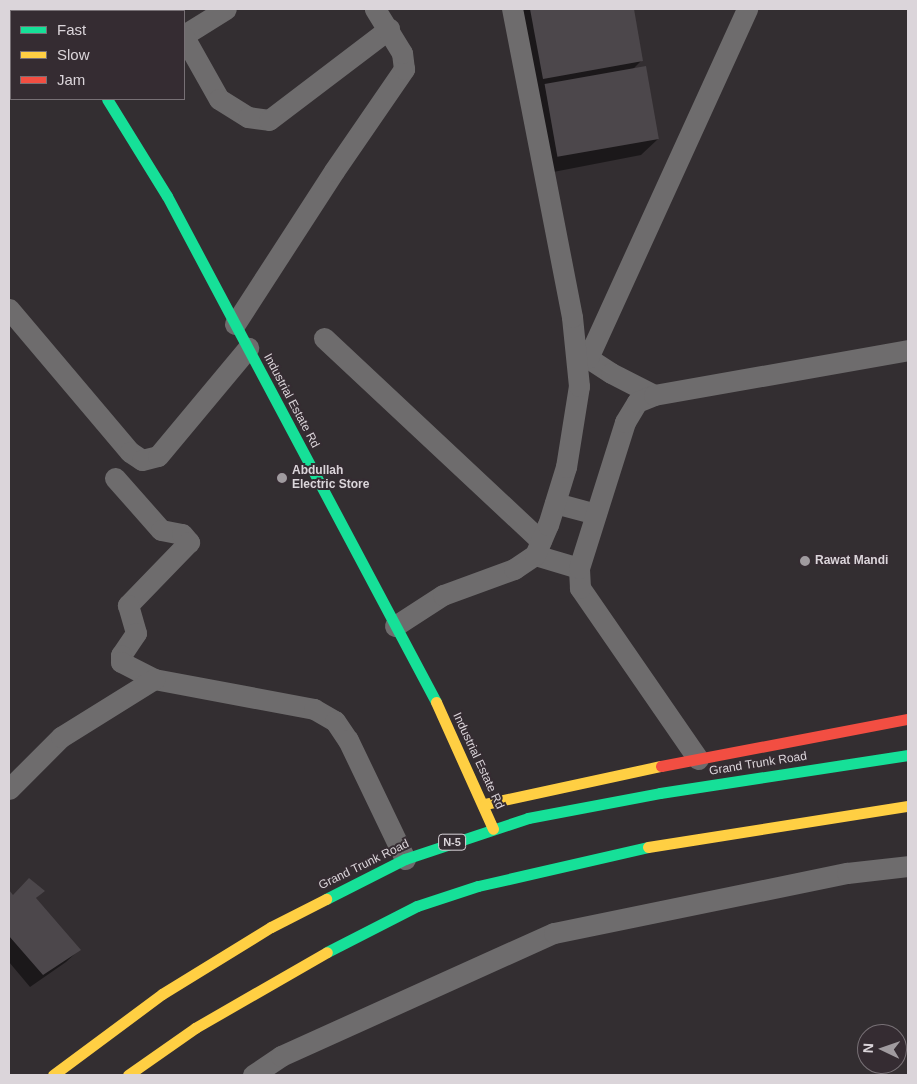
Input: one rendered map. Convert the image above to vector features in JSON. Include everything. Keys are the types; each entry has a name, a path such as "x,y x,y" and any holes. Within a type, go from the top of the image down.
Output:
{"main road":[{"name":"Industrial Estate Rd","path":"108,100 167,196 454,737 485,804 493,829"},
{"path":"485,804 698,759 908,720"},
{"name":"Grand Trunk Road","path":"53,1075 162,994 246,942 405,859 528,818 660,793 908,755"},
{"path":"128,1075 196,1028 289,972 426,903 560,865 664,844 908,806"}],"street":[{"path":"185,35 226,9"},
{"path":"235,324 334,171 404,69 402,53 389,28 376,9"},
{"path":"395,626 442,595 514,569 538,548 566,467 579,386 575,342 512,9"},
{"path":"588,358 747,9"},
{"path":"185,38 219,100 248,117 269,120 389,28"},
{"path":"9,309 130,452 142,460 158,456 248,348"},
{"path":"324,338 538,548 579,568"},
{"path":"575,342 588,358 654,395"},
{"path":"698,759 580,588 579,568 625,422 637,402 654,395 908,350"},
{"path":"115,478 161,530 182,534 189,542 128,605 136,633 121,655 121,662 154,679 314,710 335,721 348,740 405,859"},
{"path":"555,503 596,514"},
{"path":"9,789 61,737 154,679"},
{"path":"253,1075 281,1056 554,933 847,873 908,866"}],"building":[{"path":"530,9 634,9 643,61 543,79"},
{"path":"646,66 659,139 557,157 545,84"},
{"path":"29,878 45,891 36,898 81,950 43,975 9,936 9,890 13,895"}],"traffic: fast":[{"path":"108,100 167,196 436,702"},
{"path":"326,899 405,859 528,818 660,793 908,755"},
{"path":"327,952 417,906 478,886 648,847"}],"traffic: slow":[{"path":"436,702 493,829"},
{"path":"485,804 661,766"},
{"path":"648,847 908,806"},
{"path":"53,1075 162,994 271,927 326,899"},
{"path":"128,1075 195,1028 327,952"}],"traffic: jam":[{"path":"661,766 908,719"}],"place":[{"name":"Abdullah Electric Store","path":"282,478"},
{"name":"Rawat Mandi","path":"805,561"}]}
